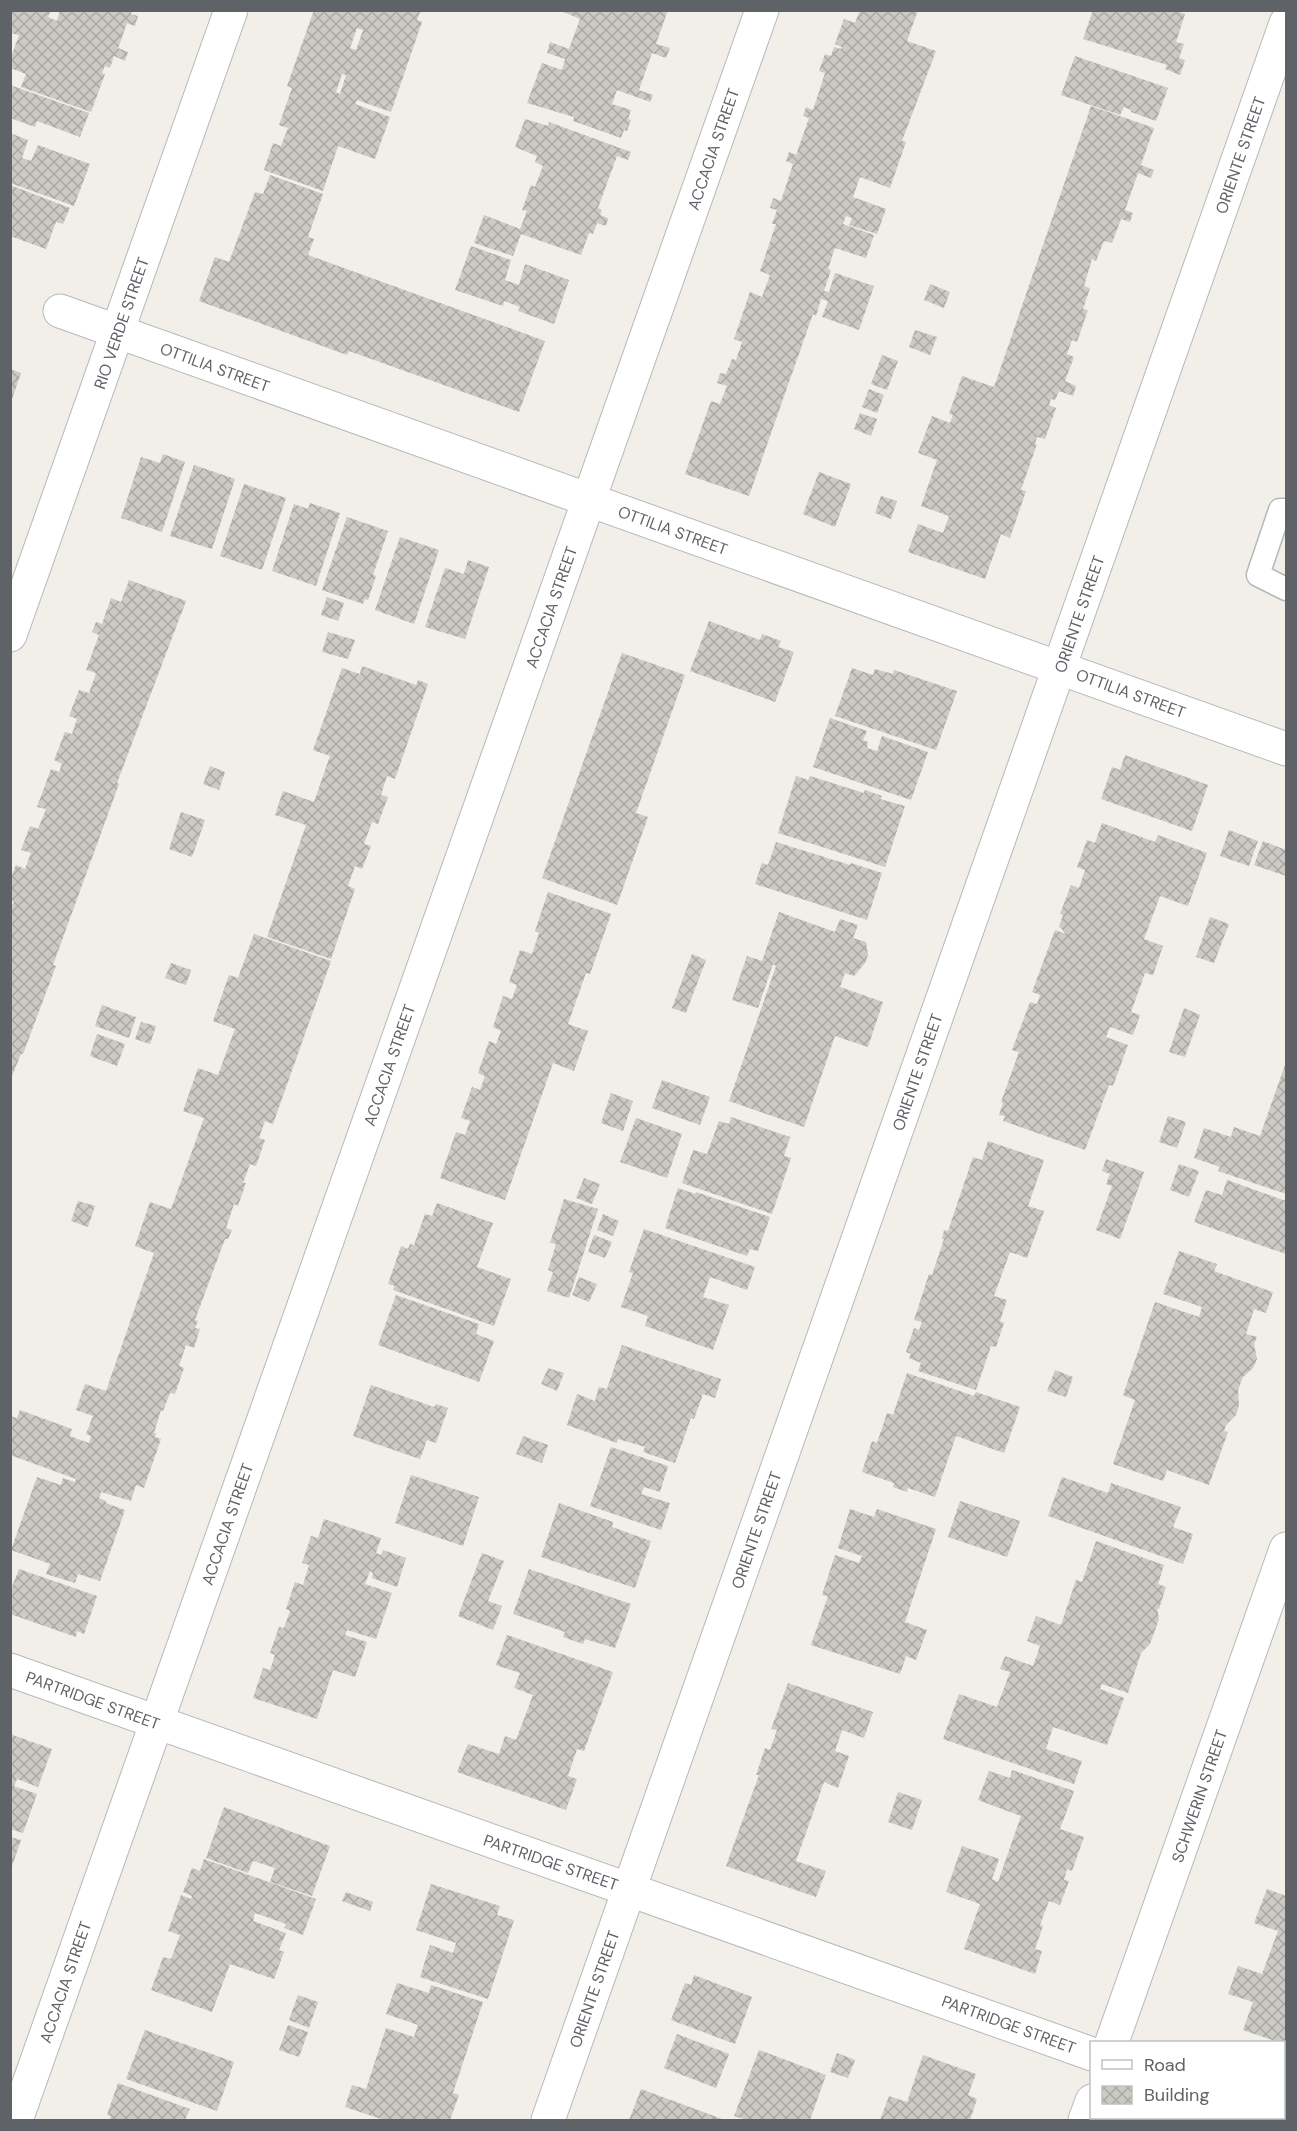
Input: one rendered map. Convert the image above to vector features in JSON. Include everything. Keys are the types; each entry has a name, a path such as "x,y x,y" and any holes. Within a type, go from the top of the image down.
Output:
{"street":[{"name":"RIO VERDE STREET","path":"10,635 231,10"},
{"name":"ACCACIA STREET","path":"16,2121 762,10"},
{"name":"ORIENTE STREET","path":"548,2121 1287,23"},
{"name":"OTTILIA STREET","path":"60,311 1060,668 1285,743"},
{"name":"SCHWERIN STREET","path":"1113,2041 1287,1549"},
{"name":"PARTRIDGE STREET","path":"10,1670 1090,2053"},
{"path":"1085,2121 1090,2107"}],"lane":[{"path":"1287,510 1280,510 1258,575 1287,589"}],"building":[{"path":"13,10 51,10 48,17 57,21 60,10 132,10 131,14 138,16 135,26 127,23 118,48 128,52 125,61 114,56 110,68 105,66 102,73 105,74 91,112 21,87 26,74 10,68 10,60 19,35 10,33 10,18"},
{"path":"314,10 421,10 417,20 422,22 391,112 357,100 355,104 390,117 375,159 338,146 323,191 264,170 273,143 281,146 288,128 279,125 292,88 287,86","holes":["357,28 363,30 356,50 350,48","342,74 346,75 340,94 336,92"]},
{"path":"559,10 668,10 656,44 670,48 666,58 652,53 639,90 653,95 650,102 617,90 612,104 631,110 628,119 631,120 627,131 624,130 621,138 573,121 574,117 527,103 542,63 562,70 565,59 547,53 550,42 569,49 580,19"},
{"path":"860,10 918,10 907,41 936,51 902,141 906,142 890,188 860,177 853,197 886,209 877,234 849,225 852,218 846,216 843,224 874,235 866,258 835,248 828,269 831,270 824,291 829,292 835,273 874,286 859,330 822,317 828,301 821,299 816,316 813,314 749,496 685,474 711,401 720,404 727,386 717,383 720,373 726,374 732,359 736,360 742,342 734,339 750,292 762,297 770,275 760,271 776,224 772,224 777,210 770,208 773,198 781,201 793,164 786,161 789,152 796,155 809,118 803,116 806,107 813,110 825,73 819,71 825,54 831,56 834,47 841,49 842,47 835,44 844,19 855,23"},
{"path":"1093,10 1173,10 1185,14 1176,42 1184,44 1179,58 1185,60 1180,75 1165,69 1167,65 1083,39"},
{"path":"1075,56 1168,88 1156,121 1124,107 1120,115 1061,95"},
{"path":"10,85 89,113 80,137 37,121 35,127 10,118"},
{"path":"1091,106 1154,128 1141,165 1154,170 1151,178 1138,173 1125,210 1133,213 1130,222 1121,219 1112,243 1104,241 1096,261 1092,259 1084,286 1090,288 1083,309 1088,310 1077,342 1072,340 1067,354 1074,357 1065,381 1076,386 1073,396 1059,391 1055,400 1051,399 1049,405 1056,408 1045,439 1037,437 1035,444 1037,444 1021,490 1026,491 1010,538 1001,534 985,579 908,552 918,524 943,533 949,516 921,506 937,460 918,453 932,416 950,423 953,415 949,414 962,376 994,387"},
{"path":"525,119 548,126 549,122 631,152 628,160 617,156 598,208 602,210 600,215 608,218 606,226 597,223 593,234 589,233 581,255 521,234 513,256 474,243 484,215 520,229 527,211 522,210 531,185 535,187 543,166 535,162 537,156 515,147"},
{"path":"10,133 28,140 22,158 31,161 38,145 90,164 74,206 10,183"},
{"path":"270,175 323,194 308,237 314,239 308,255 545,341 519,412 349,351 347,355 199,301 215,257 229,262 255,192 263,194"},
{"path":"10,185 70,208 63,224 56,222 46,249 10,236"},
{"path":"471,246 511,260 505,280 519,285 525,264 569,280 554,324 518,311 520,307 504,301 503,306 455,290"},
{"path":"930,284 950,292 944,308 924,300"},
{"path":"915,330 937,337 930,355 909,347"},
{"path":"882,355 898,361 887,390 871,384"},
{"path":"10,369 21,373 11,402 10,401"},
{"path":"869,389 884,395 877,413 862,407"},
{"path":"860,413 877,419 871,436 854,429"},
{"path":"163,454 185,462 162,532 121,518 141,457 160,463"},
{"path":"194,465 235,479 212,549 170,536"},
{"path":"819,472 851,484 835,527 803,514"},
{"path":"244,484 286,498 262,570 220,556"},
{"path":"881,496 897,501 891,519 875,513"},
{"path":"310,503 340,513 316,586 272,571 294,504 308,509"},
{"path":"347,517 388,531 373,575 376,576 368,600 365,599 363,604 322,590"},
{"path":"400,537 439,550 414,624 375,610"},
{"path":"468,560 489,567 465,639 425,627 445,568 464,574"},
{"path":"129,580 186,601 117,783 119,784 53,965 56,966 23,1054 21,1054 10,1081 10,910 14,901 10,900 10,880 16,865 25,869 31,853 21,850 30,826 38,829 46,809 37,807 51,769 59,772 62,764 54,760 65,732 72,734 77,719 69,716 79,690 89,693 96,673 86,670 99,635 92,632 96,622 102,624 111,598 121,602"},
{"path":"327,597 344,603 338,621 321,615"},
{"path":"709,621 760,640 762,634 781,641 778,647 794,652 775,702 690,671"},
{"path":"328,632 355,640 348,659 322,652"},
{"path":"622,653 685,675 636,813 648,817 617,905 542,878"},
{"path":"362,666 416,685 418,680 428,684 395,779 387,776 381,795 388,797 378,824 372,822 364,844 371,846 362,869 355,866 348,886 355,889 331,959 267,937 306,825 275,815 283,791 314,802 330,756 313,750 342,668 360,674"},
{"path":"852,668 873,675 875,669 893,674 894,670 957,691 936,750 835,716"},
{"path":"830,718 867,731 863,740 868,742 867,748 877,751 882,736 928,752 911,800 813,767"},
{"path":"1125,755 1208,785 1192,831 1101,799 1112,767 1120,770"},
{"path":"210,766 225,772 219,790 203,784"},
{"path":"796,776 808,780 810,776 864,793 865,790 882,796 880,799 905,806 885,867 778,833"},
{"path":"181,812 205,820 192,857 169,849"},
{"path":"1102,823 1155,842 1158,835 1207,853 1188,906 1160,896 1144,939 1163,946 1153,975 1145,973 1131,1012 1140,1015 1133,1035 1110,1027 1106,1037 1128,1045 1113,1086 1109,1085 1085,1150 1003,1121 1005,1116 999,1115 1003,1103 1001,1102 1019,1052 1012,1050 1030,1002 1037,1004 1040,995 1032,992 1055,930 1066,934 1059,926 1063,915 1060,914 1071,885 1079,888 1085,870 1077,867 1087,840 1095,843"},
{"path":"1229,830 1258,841 1249,866 1220,856"},
{"path":"1263,841 1286,850 1286,876 1254,865"},
{"path":"776,842 882,873 867,920 755,884 762,863 768,865"},
{"path":"548,892 611,914 590,974 586,973 568,1024 588,1031 574,1071 553,1063 505,1200 440,1178 456,1132 465,1135 470,1121 461,1118 472,1087 480,1090 485,1076 478,1073 489,1041 496,1044 501,1031 493,1027 503,996 512,999 517,985 509,982 520,950 532,954 539,933 535,931"},
{"path":"779,912 835,932 840,919 858,925 853,938 866,942 868,955 865,963 854,976 845,973 840,987 883,1002 868,1047 835,1036 804,1127 729,1101 776,966 773,964 758,1008 732,1000 747,956 762,961"},
{"path":"1210,917 1229,924 1214,963 1196,957"},
{"path":"254,934 331,961 273,1124 265,1121 259,1138 265,1140 256,1166 250,1164 238,1206 234,1204 226,1228 232,1230 228,1239 225,1239 195,1320 198,1321 195,1328 200,1329 194,1348 186,1345 179,1366 184,1368 175,1394 170,1393 163,1411 161,1410 154,1433 156,1433 155,1437 161,1439 144,1488 136,1485 131,1501 101,1492 99,1498 125,1510 100,1581 78,1574 75,1583 46,1574 50,1564 11,1550 37,1477 61,1485 63,1478 75,1482 76,1479 10,1455 10,1416 17,1418 20,1410 72,1429 70,1436 89,1443 91,1436 86,1434 93,1416 76,1410 85,1384 106,1391 154,1253 135,1246 150,1202 171,1209 204,1118 183,1111 198,1068 218,1075 235,1029 213,1021 229,975 238,978"},
{"path":"692,954 706,960 686,1013 672,1008"},
{"path":"171,963 191,970 186,985 165,978"},
{"path":"102,1005 136,1017 129,1038 95,1026"},
{"path":"1184,1008 1200,1015 1185,1057 1169,1052"},
{"path":"141,1022 156,1026 150,1044 135,1039"},
{"path":"97,1034 125,1044 117,1066 90,1056"},
{"path":"1286,1062 1286,1194 1218,1171 1220,1167 1194,1158 1204,1128 1231,1137 1234,1127 1260,1136"},
{"path":"662,1080 710,1097 700,1125 652,1108"},
{"path":"611,1093 633,1101 623,1131 601,1123"},
{"path":"1168,1116 1186,1122 1177,1148 1159,1142"},
{"path":"731,1117 790,1137 784,1156 791,1158 772,1214 682,1183 693,1150 707,1154 719,1121 729,1124"},
{"path":"636,1118 682,1134 667,1178 620,1162"},
{"path":"988,1141 1044,1160 1028,1206 1044,1211 1027,1258 1010,1252 994,1296 1007,1300 1000,1321 1004,1323 996,1347 991,1346 976,1390 918,1371 921,1363 909,1358 911,1354 906,1352 914,1328 919,1330 922,1322 914,1320 929,1274 932,1275 944,1239 942,1239 944,1230 948,1231 973,1157 982,1160"},
{"path":"1106,1159 1144,1172 1120,1239 1096,1230 1112,1186 1106,1184 1110,1174 1102,1171"},
{"path":"1179,1164 1199,1171 1189,1197 1170,1190"},
{"path":"584,1178 600,1184 592,1204 576,1198"},
{"path":"1227,1180 1286,1201 1286,1254 1194,1222 1206,1190 1222,1195"},
{"path":"678,1188 770,1217 758,1251 750,1249 747,1256 665,1228"},
{"path":"564,1199 598,1209 569,1298 547,1291 553,1272 548,1270 556,1244 550,1243"},
{"path":"78,1201 95,1206 88,1227 71,1221"},
{"path":"437,1203 493,1223 477,1267 511,1279 494,1326 393,1290 395,1286 388,1284 401,1246 408,1249 410,1244 414,1245 425,1214 432,1216"},
{"path":"603,1214 619,1221 613,1236 597,1230"},
{"path":"644,1229 755,1267 747,1290 710,1277 703,1297 729,1305 713,1350 645,1326 648,1316 621,1307 633,1273 629,1272"},
{"path":"594,1235 612,1242 605,1258 588,1252"},
{"path":"1179,1251 1217,1264 1214,1271 1273,1292 1266,1313 1254,1309 1246,1334 1257,1337 1254,1344 1257,1359 1253,1368 1243,1377 1238,1390 1239,1405 1236,1415 1226,1425 1224,1431 1228,1432 1209,1485 1167,1470 1163,1481 1113,1464 1135,1400 1123,1395 1155,1302 1199,1317 1202,1307 1163,1294"},
{"path":"579,1277 597,1284 589,1302 572,1295"},
{"path":"396,1295 479,1324 476,1334 494,1341 479,1382 378,1345"},
{"path":"622,1345 721,1379 715,1398 703,1394 694,1419 691,1418 675,1463 643,1452 645,1447 618,1439 617,1443 567,1425 577,1394 595,1401 599,1387 607,1389"},
{"path":"548,1368 564,1373 557,1391 541,1384"},
{"path":"1055,1370 1073,1377 1066,1397 1047,1391"},
{"path":"907,1373 974,1396 976,1392 1020,1407 1004,1453 956,1436 935,1497 908,1488 907,1492 893,1487 894,1483 862,1472 872,1441 877,1443 887,1413 893,1415"},
{"path":"371,1385 434,1407 436,1404 448,1408 436,1443 427,1440 420,1459 353,1436"},
{"path":"523,1436 548,1445 542,1463 516,1454"},
{"path":"611,1447 668,1466 660,1492 644,1487 641,1494 670,1503 661,1530 590,1506"},
{"path":"411,1475 479,1497 463,1546 395,1523"},
{"path":"1062,1477 1108,1493 1111,1483 1181,1507 1173,1527 1193,1534 1183,1564 1048,1516"},
{"path":"960,1501 1020,1521 1007,1557 948,1537"},
{"path":"559,1503 613,1522 612,1527 651,1541 635,1588 541,1557"},
{"path":"850,1509 874,1517 877,1509 936,1529 905,1622 927,1630 916,1660 906,1656 900,1674 811,1645 828,1596 822,1595 835,1555 859,1563 862,1556 838,1548"},
{"path":"324,1519 381,1538 376,1553 381,1555 383,1550 406,1558 397,1587 372,1578 373,1573 370,1571 365,1584 392,1593 376,1639 347,1630 345,1635 367,1642 355,1677 333,1670 317,1719 253,1698 263,1668 270,1670 275,1655 270,1653 279,1627 284,1628 290,1611 286,1609 295,1582 303,1585 309,1565 302,1563 311,1536 318,1538"},
{"path":"1096,1541 1164,1565 1158,1584 1166,1587 1159,1609 1157,1608 1159,1619 1150,1644 1141,1653 1128,1693 1102,1684 1100,1689 1124,1698 1107,1745 1053,1727 1046,1749 1082,1761 1074,1784 943,1739 959,1694 997,1707 1010,1672 1000,1669 1005,1656 1033,1666 1040,1646 1027,1641 1036,1616 1061,1625 1076,1580 1082,1582"},
{"path":"482,1553 504,1561 488,1601 502,1606 493,1630 458,1616"},
{"path":"19,1569 97,1596 84,1634 77,1631 76,1637 10,1614 10,1592"},
{"path":"529,1569 631,1604 615,1648 585,1639 583,1644 563,1637 565,1632 513,1614"},
{"path":"507,1635 613,1672 584,1751 577,1749 568,1776 577,1779 566,1810 457,1772 468,1744 499,1754 505,1736 516,1740 533,1695 514,1688 520,1673 496,1665"},
{"path":"788,1683 873,1712 864,1738 842,1730 835,1751 849,1756 838,1788 824,1782 796,1861 826,1871 816,1897 726,1866 759,1775 756,1775 765,1748 770,1750 777,1730 771,1729"},
{"path":"10,1734 52,1749 38,1787 17,1779 14,1786 37,1794 23,1833 10,1829"},
{"path":"1012,1770 1074,1791 1060,1829 1084,1837 1072,1871 1067,1869 1064,1880 1069,1881 1060,1905 1049,1901 1040,1925 1043,1926 1035,1949 1042,1951 1035,1974 964,1949 980,1904 946,1892 962,1846 999,1859 992,1879 998,1882 1021,1816 978,1800 989,1771 1010,1778"},
{"path":"898,1792 922,1800 912,1830 888,1822"},
{"path":"224,1807 330,1846 312,1896 270,1882 275,1868 253,1861 248,1873 206,1858"},
{"path":"10,1837 21,1840 11,1869 10,1869"},
{"path":"204,1859 316,1899 303,1935 284,1928 286,1924 255,1913 253,1921 286,1933 279,1950 284,1952 274,1979 230,1964 212,2012 151,1990 163,1957 171,1959 180,1935 168,1931 181,1895 191,1899 192,1896 183,1892 192,1868 200,1871"},
{"path":"431,1884 500,1906 497,1915 514,1920 488,1999 420,1977 430,1945 453,1953 456,1943 416,1930"},
{"path":"1267,1889 1286,1896 1286,2046 1285,2041 1275,2041 1243,2030 1253,2002 1228,1994 1238,1966 1262,1974 1278,1931 1254,1923"},
{"path":"346,1892 373,1902 370,1911 342,1901"},
{"path":"694,1975 752,1997 735,2044 671,2020 685,1983 691,1985"},
{"path":"397,1983 429,1993 431,1985 483,2002 453,2093 459,2095 450,2120 384,2120 345,2107 352,2085 366,2089 386,2028 414,2037 418,2025 386,2014"},
{"path":"298,1995 318,2002 309,2028 289,2020"},
{"path":"288,2025 308,2032 299,2057 279,2050"},
{"path":"145,2030 234,2062 217,2111 126,2079"},
{"path":"677,2034 729,2054 716,2088 664,2068"},
{"path":"759,2050 826,2075 810,2120 747,2120 734,2116"},
{"path":"837,2053 855,2060 848,2078 830,2072"},
{"path":"923,2055 976,2074 968,2095 977,2099 970,2120 880,2120 889,2096 907,2102"},
{"path":"118,2083 190,2109 185,2120 109,2120 111,2116 107,2115"},
{"path":"641,2089 725,2120 629,2120"},
{"path":"1212,2119 1275,2119 1274,2120"}]}
